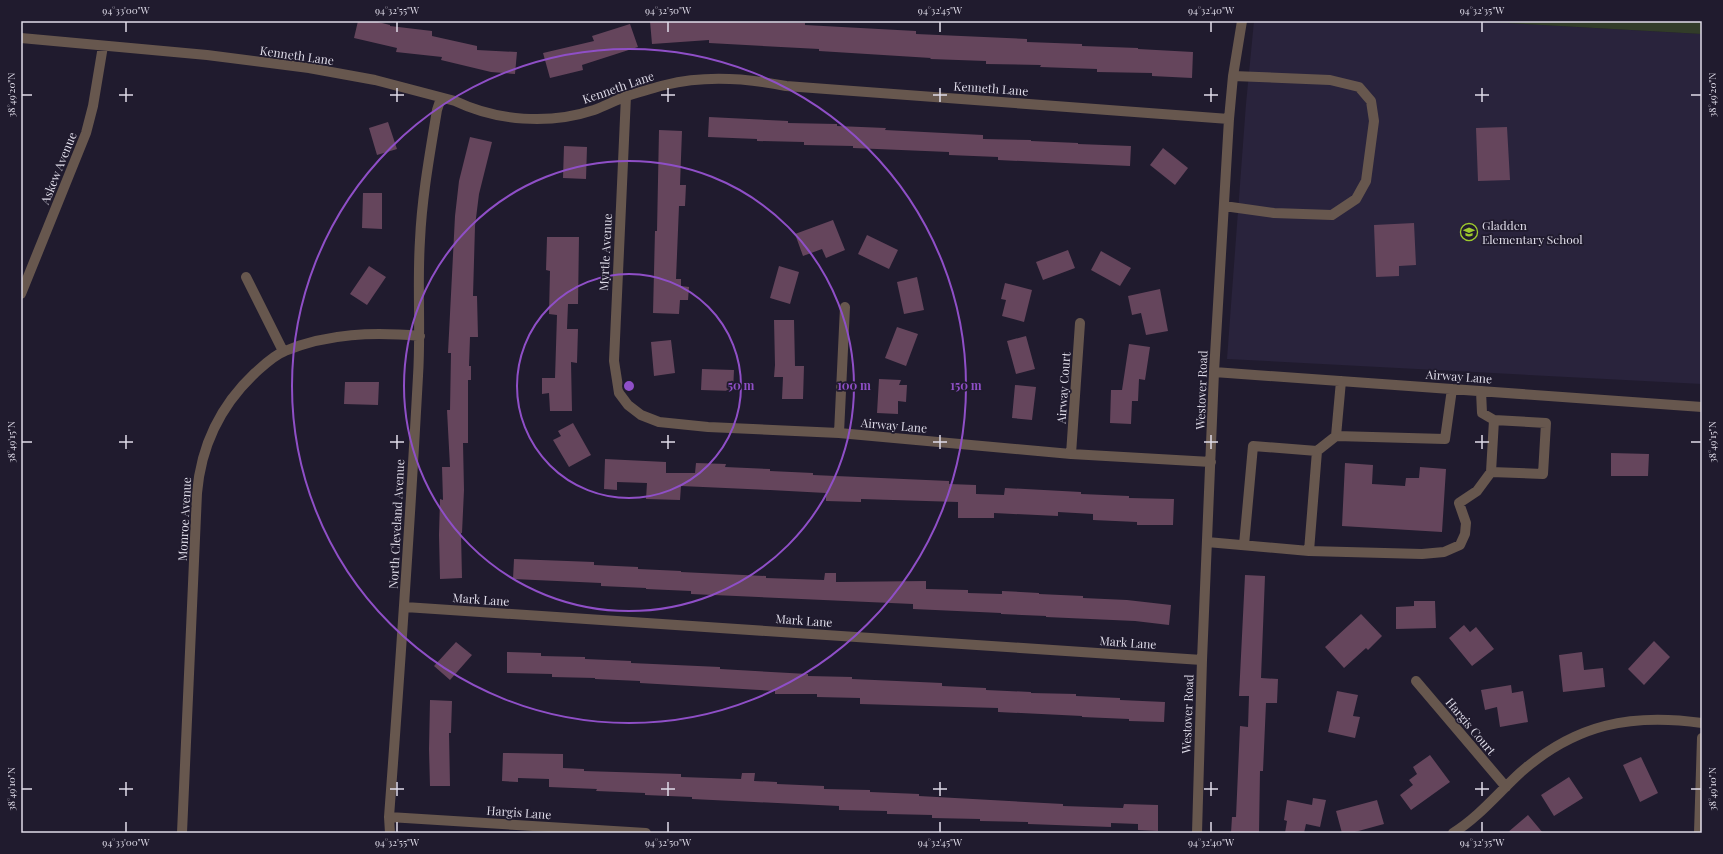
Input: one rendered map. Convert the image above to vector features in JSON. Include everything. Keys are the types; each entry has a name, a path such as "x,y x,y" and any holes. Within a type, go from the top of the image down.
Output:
{"street":[{"name":"Westover Road","path":"1197,833 1202,660 1214,372 1229,119 1233,76 1242,21"},
{"name":"Kenneth Lane","path":"21,38 207,56 310,68 375,80 455,101 492,114 535,119 563,117 593,110 626,96 666,84 693,80 725,78 757,80 786,86 1229,119"},
{"name":"Askew Avenue","path":"21,294 86,133 93,106 103,46"},
{"path":"1224,206 1274,213 1332,215 1356,199 1366,181 1374,121 1371,101 1359,87 1330,80 1233,76"},
{"name":"Myrtle Avenue","path":"626,96 614,361 620,393 628,405"},
{"name":"North Cleveland Avenue","path":"390,833 389,817 405,607 420,336 418,281 421,224 424,184 437,110 441,98"},
{"path":"246,277 284,351"},
{"path":"840,433 845,307"},
{"name":"Airway Court","path":"1071,454 1080,323"},
{"name":"Monroe Avenue","path":"182,833 197,493 204,453 211,434 226,406 247,380 260,368 284,351 329,338 356,334 388,333 420,336"},
{"name":"Airway Lane","path":"1214,372 1702,407"},
{"path":"1336,436 1341,381"},
{"path":"1244,545 1253,446 1317,450 1336,436 1445,439 1452,389"},
{"path":"1481,391 1482,413 1494,420 1546,423 1543,474 1491,472"},
{"name":"Airway Lane","path":"628,405 641,415 659,422 708,427 840,433 1071,454 1211,462"},
{"path":"1207,542 1309,551 1422,554 1444,552 1460,545 1465,534 1466,524 1459,503 1477,491 1491,472 1494,420"},
{"path":"1309,551 1317,450"},
{"name":"Mark Lane","path":"405,607 1202,660"},
{"name":"Hargis Court","path":"1416,681 1506,787"},
{"path":"1453,833 1484,809 1520,773 1542,755 1567,740 1593,730 1621,722 1649,719 1702,723"},
{"path":"1699,833 1702,738"},
{"name":"Hargis Lane","path":"389,817 646,833"}],"shaded area":[{"name":"Gladden Elementary School","path":"1254,21 1472,21 1702,34 1702,384 1227,359 1246,104"}],"green space":[{"path":"1472,21 1702,21 1702,34"}],"building":[{"path":"358,21 374,21 390,26 432,31 432,36 477,46 477,50 517,52 515,74 491,72 441,60 442,57 396,52 397,48 354,38"},
{"path":"650,21 805,23 805,25 916,31 916,34 1027,39 1027,42 1082,44 1082,46 1193,52 1192,78 1152,76 1152,73 1097,72 1097,69 1040,67 1041,65 986,64 986,61 930,59 931,58 819,51 819,49 709,43 709,40 652,44"},
{"path":"630,24 638,47 582,65 583,70 550,78 543,53 594,41 592,36"},
{"path":"709,117 788,121 788,123 837,124 837,126 886,128 885,130 983,135 983,139 1031,140 1131,146 1130,166 998,160 998,157 949,155 949,152 853,148 853,146 804,145 804,142 757,141 757,139 708,137"},
{"path":"388,122 397,149 377,155 369,128"},
{"path":"1507,127 1510,180 1478,181 1476,128"},
{"path":"659,130 682,131 680,185 686,185 685,206 679,206 676,279 681,279 681,286 689,287 688,300 680,300 679,314 653,313 655,231 657,231"},
{"path":"470,137 492,142 479,194 475,226 473,296 477,296 478,337 470,337 469,366 471,366 471,380 468,380 468,443 463,443 464,490 461,533 462,578 440,579 439,535 440,499 443,500 442,467 450,467 447,410 450,410 451,353 448,353 455,216 459,181"},
{"path":"564,146 587,147 586,179 563,178"},
{"path":"1163,148 1188,168 1175,185 1150,165"},
{"path":"363,193 382,193 382,229 362,228"},
{"path":"833,220 845,250 826,258 822,249 803,256 795,234"},
{"path":"1414,223 1416,265 1399,266 1399,276 1376,277 1374,225"},
{"path":"867,235 898,250 889,269 858,254"},
{"path":"547,237 579,237 578,304 568,304 567,329 578,329 577,363 571,362 572,411 550,411 549,393 542,394 542,378 555,378 557,315 549,314 550,271 546,270"},
{"path":"1068,250 1075,268 1043,280 1036,262"},
{"path":"1101,251 1131,268 1120,286 1091,270"},
{"path":"369,266 386,277 367,305 350,294"},
{"path":"779,266 799,272 790,304 770,298"},
{"path":"917,277 924,310 904,314 897,282"},
{"path":"1005,283 1032,290 1024,322 1002,316 1006,300 1001,299"},
{"path":"1160,289 1168,331 1146,335 1141,313 1132,315 1128,296"},
{"path":"774,320 794,320 795,366 804,366 803,399 782,399 783,377 774,377"},
{"path":"897,327 918,334 906,366 885,358"},
{"path":"1026,336 1035,369 1016,374 1007,341"},
{"path":"671,340 675,373 654,376 651,342"},
{"path":"1129,344 1150,347 1145,380 1139,379 1138,401 1132,401 1131,424 1110,423 1111,390 1122,390"},
{"path":"702,369 734,370 733,391 701,390"},
{"path":"879,379 901,380 899,385 907,385 906,402 898,401 898,414 877,413"},
{"path":"345,382 379,382 378,405 344,404"},
{"path":"1015,385 1036,387 1032,420 1012,418"},
{"path":"573,423 591,455 569,467 553,440 561,436 558,431"},
{"path":"1611,453 1649,454 1648,476 1611,476"},
{"path":"605,459 666,462 666,473 695,473 696,463 726,464 725,467 770,469 770,471 813,473 813,475 949,481 949,484 976,485 976,494 1004,495 1005,488 1081,492 1081,494 1129,496 1129,498 1174,499 1173,525 1137,525 1137,522 1093,520 1093,514 1058,512 1058,516 994,513 994,518 958,518 958,502 861,499 861,502 826,501 826,493 770,490 681,486 680,500 646,499 647,483 617,482 617,490 604,489"},
{"path":"1345,463 1373,465 1372,484 1405,486 1406,478 1419,478 1420,467 1446,469 1442,532 1342,526"},
{"path":"514,559 594,562 594,565 638,567 638,569 681,572 766,576 766,578 824,580 825,573 836,573 836,582 926,581 926,589 968,590 968,593 1002,594 1002,591 1039,593 1171,605 1169,625 1135,621 913,609 913,604 691,594 691,591 601,586 601,583 513,579"},
{"path":"1245,575 1265,576 1261,678 1278,679 1277,703 1266,703 1263,771 1260,771 1259,833 1231,833 1232,817 1236,817 1240,726 1248,727 1249,696 1239,696"},
{"path":"1414,601 1435,601 1436,628 1396,629 1396,607 1414,606"},
{"path":"1361,614 1382,636 1368,650 1366,648 1344,668 1325,647"},
{"path":"1464,625 1470,632 1476,627 1494,649 1472,666 1449,638"},
{"path":"1654,641 1670,657 1644,685 1628,669"},
{"path":"456,642 472,655 450,680 434,666"},
{"path":"507,652 541,653 541,656 585,657 585,659 631,661 631,663 720,667 720,669 808,674 808,676 852,677 852,679 942,683 942,686 986,688 986,690 1076,694 1076,696 1120,698 1120,700 1165,702 1164,722 998,712 998,708 860,704 860,698 817,697 817,694 775,694 775,691 640,683 640,681 595,678 552,677 552,674 507,673"},
{"path":"1582,652 1584,670 1603,668 1605,687 1563,692 1559,655"},
{"path":"1511,685 1512,693 1523,691 1528,722 1500,727 1497,707 1485,710 1481,690"},
{"path":"1337,691 1358,695 1353,716 1360,717 1355,738 1328,732"},
{"path":"430,700 452,701 451,733 449,733 450,786 430,786"},
{"path":"503,753 563,754 563,768 584,769 584,771 681,774 681,777 741,779 742,773 755,773 754,781 777,782 777,784 824,786 824,789 870,790 870,792 919,794 919,796 1063,804 1063,806 1123,808 1124,804 1158,805 1158,831 1138,830 1138,824 1111,823 1111,827 1028,824 1028,822 980,821 980,819 932,818 932,815 887,814 887,811 839,810 839,806 692,799 692,797 645,795 645,793 549,787 549,779 518,778 518,782 502,781"},
{"path":"1430,755 1450,782 1411,810 1400,795 1413,785 1409,780 1417,774 1413,767"},
{"path":"1641,757 1658,793 1640,802 1623,765"},
{"path":"1569,777 1583,798 1554,816 1541,795"},
{"path":"1313,798 1326,800 1320,827 1306,824 1304,833 1285,833 1287,821 1284,820 1287,800 1312,805"},
{"path":"1377,800 1384,824 1351,833 1342,833 1336,811"},
{"path":"1528,815 1543,833 1507,833"}],"place":[{"name":"Gladden Elementary School","path":"1469,232"}]}
